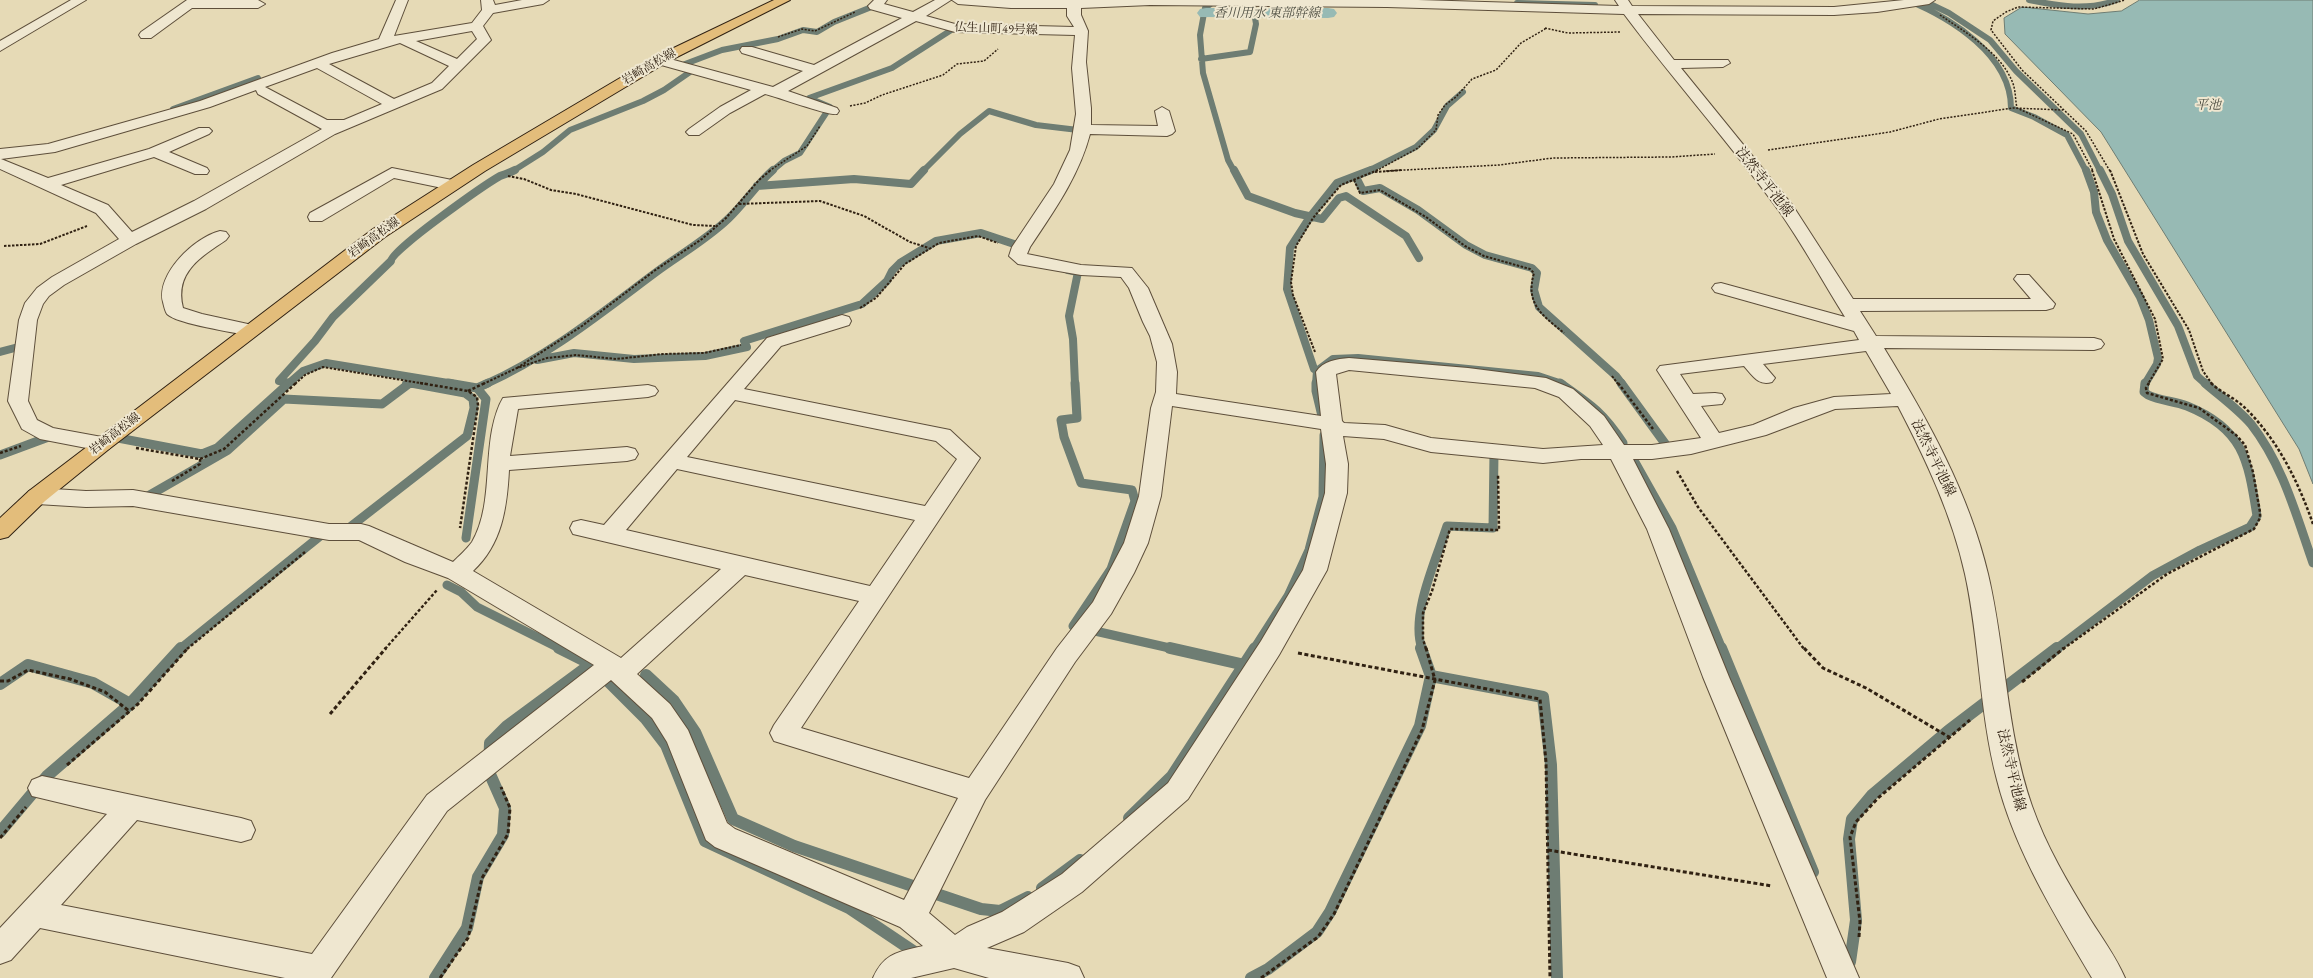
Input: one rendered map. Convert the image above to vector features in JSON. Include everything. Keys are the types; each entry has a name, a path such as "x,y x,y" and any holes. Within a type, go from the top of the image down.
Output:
{"main road":[{"name":"岩崎高松線","path":"0,531 37,496 102,444 250,330 380,233 479,168 659,60 784,0"}],"street":[{"path":"0,47 80,0"},
{"path":"385,42 402,0"},
{"path":"476,26 488,5 543,0"},
{"path":"694,132 725,110 814,70 944,0"},
{"path":"958,0 1011,4 1074,4 1150,1 1294,1 1545,8 1624,5 1834,11 1931,6"},
{"path":"146,35 192,2 258,4"},
{"name":"仏生山町49号線","path":"878,2 879,8 955,28 1081,32"},
{"path":"911,917 975,792 1066,655 1102,608 1136,543 1150,496 1161,408 1166,400 1166,355 1160,337 1150,318 1142,291 1128,275 1121,272 1082,270 1024,260 1018,256 1020,249 1066,174 1077,151 1083,129 1084,114 1079,62 1081,32 1079,20 1074,16 1074,4"},
{"name":"法然寺平池線","path":"1624,5 1669,64 1788,212 1868,338 1904,400 1937,462 1969,540 1980,586 2010,777 2021,814 2050,878 2109,978"},
{"path":"0,154 57,147 205,104 318,63 385,42 476,26"},
{"path":"102,444 47,434 29,424 18,401 28,320 34,303 43,292 58,281 130,240 200,205 347,124 437,86 484,40 476,26"},
{"path":"402,39 458,65"},
{"path":"747,50 814,70"},
{"path":"659,60 807,101 832,111"},
{"path":"318,63 393,104"},
{"path":"1669,64 1723,63"},
{"path":"263,91 324,125 347,124"},
{"path":"1083,129 1166,131 1162,111"},
{"path":"46,184 155,152 204,130"},
{"path":"155,152 201,171"},
{"path":"0,163 102,209 130,240"},
{"path":"316,217 392,173 452,185"},
{"path":"220,236 181,265 174,282 171,299 175,311 197,319 250,330"},
{"path":"1847,305 1964,298 2046,304 2023,279"},
{"path":"1721,288 1868,338"},
{"path":"609,535 774,342 849,315"},
{"path":"1713,440 1667,370 1748,360 1868,338 2094,344"},
{"path":"1748,360 1765,378"},
{"path":"889,978 900,966 954,953 978,937 1013,922 1072,883 1178,791 1270,648 1315,570 1334,505 1337,464 1331,424 1326,372 1338,365 1349,364 1468,374 1539,382 1561,390 1597,421 1619,453 1658,529 1716,677 1843,978"},
{"path":"462,567 482,544 493,518 498,464 505,415 510,403 648,391"},
{"path":"730,393 943,436 968,458 783,733 975,792"},
{"path":"1688,401 1715,399"},
{"path":"1166,400 1331,424 1339,429 1385,432 1431,445 1544,456 1581,452 1619,453 1691,447 1713,440 1759,430 1801,413 1834,404 1874,400 1904,400"},
{"path":"498,464 627,454"},
{"path":"672,461 930,515"},
{"path":"37,496 86,499 133,498 329,532 360,532 389,543 413,556 462,567 603,658 661,710 679,738 716,830 725,838 911,917 954,953 987,963 1068,978"},
{"path":"581,528 874,596"},
{"path":"33,913 316,974 437,803 499,755 616,669 740,566"},
{"path":"42,788 130,808 241,830"},
{"path":"0,950 130,808"}],"path":[{"path":"2125,0 2100,8 2078,10 2028,6 2012,8 1993,21 1991,30 1996,40 2023,71 2089,134 2100,151 2121,196 2138,242 2150,267 2190,331 2206,377 2251,414 2287,461 2313,524"},
{"path":"777,38 802,29 815,31 878,2"},
{"path":"1860,945 1858,938 1860,922 1850,836 1856,822 1878,798 1949,737 1997,699 2038,670 2085,631 2167,574 2254,529 2260,518 2254,472 2245,445 2236,435 2199,408 2147,393 2146,388 2163,360 2155,319 2146,297 2114,239 2105,214 2096,178 2073,134 2017,108 2016,93 2006,70 1978,42 1931,6"},
{"path":"1326,372 1320,365 1293,295 1291,282 1296,246 1313,218 1341,185 1374,172 1418,148 1436,130 1438,115 1445,105 1456,97 1472,79 1496,70 1521,43 1545,29 1543,22 1545,8"},
{"path":"468,391 517,368 582,326 654,271 702,239 715,226 726,218 759,180 782,161 807,146 834,109 865,103 886,94 943,75 957,64 984,61 1016,30"},
{"path":"479,168 524,179 551,190 576,194 693,225 715,226"},
{"path":"1354,180 1360,193 1380,190 1396,198 1465,246 1484,256 1530,269 1534,273 1529,286 1530,295 1536,308 1564,333"},
{"path":"738,204 820,202 864,216 910,242 929,248"},
{"path":"4,246 40,244 110,218"},
{"path":"849,315 864,307 876,298 892,282 900,268 939,243 978,236 1020,249"},
{"path":"517,368 554,357 576,355 616,359 663,354 704,353 744,344"},
{"path":"102,444 200,459 224,449 305,376 323,367 468,391 477,397 478,405 457,547 462,567 432,595 330,714"},
{"path":"1612,376 1652,428 1698,507 1810,655 1823,668 1866,688 1949,737"},
{"path":"1261,978 1318,937 1334,914 1422,730 1435,680 1423,640 1423,613 1432,591 1450,529 1499,530 1498,451"},
{"path":"0,838 42,788 130,711 191,645 329,532"},
{"path":"1270,648 1540,699 1546,762 1550,978"},
{"path":"0,681 8,681 28,670 70,679 105,692 130,711"},
{"path":"440,978 468,938 482,878 508,834 510,808 494,772 499,755"},
{"path":"1548,850 1780,887 1810,898"}],"water":[{"name":"平池","path":"2140,0 2313,0 2313,484 2299,449 2101,132 2005,34 2004,18 2022,7 2088,14 2121,11"}],"waterway":[{"path":"513,171 543,152 570,130 643,101 664,90 690,72 685,64 722,50 778,39 803,30 817,32 834,22 879,4 884,0"},
{"path":"1202,59 1200,35 1205,8 1216,0"},
{"path":"1202,59 1250,52 1256,24 1252,0"},
{"path":"1907,0 1942,17 1976,41 1990,55 2001,71 2008,89 2011,108 2034,117 2067,135 2086,171"},
{"path":"1922,0 1949,13 1990,40 2016,71 2081,134 2100,171"},
{"path":"2029,0 2062,6 2095,5 2117,0"},
{"path":"1517,3 1595,5"},
{"name":"香川用水 東部幹線","path":"1206,13 1328,13"},
{"path":"772,171 784,161 800,153 830,107 809,98 892,68 956,27 961,27"},
{"path":"1202,59 1203,73 1228,160 1234,171"},
{"path":"173,109 258,78"},
{"path":"1368,171 1416,147 1434,130 1447,106 1463,92"},
{"path":"924,170 960,134 989,111 1036,125 1078,130"},
{"path":"758,186 854,179 911,184 924,170"},
{"path":"1234,170 1248,196 1295,213 1310,216"},
{"path":"1310,216 1337,183 1371,170"},
{"path":"2086,170 2094,192 2096,212 2107,240 2140,297 2149,320 2158,358 2157,364 2145,384"},
{"path":"2100,170 2112,194 2128,241 2178,326 2197,376 2206,384"},
{"path":"118,438 202,454 217,448 289,383 279,381 315,341 333,317 391,261 406,244 477,191 500,176 513,171"},
{"path":"758,186 772,171"},
{"path":"1356,177 1363,191 1380,188 1418,210 1466,245 1485,255 1532,268 1537,273 1534,290 1539,307 1616,376 1622,384"},
{"path":"486,384 531,361 594,319 655,273 702,241 720,227 758,186"},
{"path":"1310,216 1322,219 1339,198 1346,196 1406,236 1419,258"},
{"path":"1310,216 1290,248 1287,289 1314,369 1317,371"},
{"path":"537,360 574,353 634,359 705,356 747,347 744,341 862,304 887,281 892,271 900,263 936,241 981,233 1017,245"},
{"path":"1068,270 1078,272 1069,316 1073,339 1075,384"},
{"path":"0,352 26,345"},
{"path":"1317,371 1333,359 1358,358 1538,376 1561,384"},
{"path":"288,384 303,371 326,363 450,383"},
{"path":"1316,384 1317,371"},
{"path":"343,529 350,527 467,436 474,408 473,399 465,393 411,383"},
{"path":"450,383 454,384"},
{"path":"450,383 477,388"},
{"path":"477,388 488,383"},
{"path":"1075,383 1077,418 1061,420 1064,437 1081,483 1132,490 1135,501 1111,569 1073,626 1174,649"},
{"path":"1621,383 1669,449 1665,449"},
{"path":"2056,649 2152,576 2200,550 2250,527 2257,516 2246,463 2232,436 2221,425 2206,415 2187,406 2148,395 2144,392 2145,383"},
{"path":"2205,383 2246,418 2272,456 2288,491 2313,563"},
{"path":"148,496 228,450 284,399 382,404 409,384"},
{"path":"409,384 416,384"},
{"path":"1316,384 1316,391 1322,416"},
{"path":"1561,384 1595,409 1616,432 1623,443"},
{"path":"466,538 486,399 477,388"},
{"path":"0,455 54,435"},
{"path":"1254,649 1288,596 1309,550 1323,497 1324,435"},
{"path":"1422,649 1419,635 1419,620 1422,604 1431,571 1447,526 1493,528 1494,453 1501,454"},
{"path":"1632,457 1672,528 1722,649"},
{"path":"180,649 324,533"},
{"path":"447,585 461,592 477,607 591,664"},
{"path":"1170,648 1244,665"},
{"path":"1244,665 1255,648"},
{"path":"1421,648 1431,676"},
{"path":"1721,648 1813,872"},
{"path":"1850,962 1856,920 1849,839 1852,819 1872,795 1948,731 2057,648"},
{"path":"130,704 180,649"},
{"path":"435,978 467,928 478,877 503,835 505,808 489,772 490,743 507,726 591,664"},
{"path":"591,664 646,719 666,745 705,841 849,908 916,953"},
{"path":"0,684 28,665 93,683 130,704"},
{"path":"1129,818 1172,776 1244,665"},
{"path":"646,675 674,701 695,732 733,819 794,846 981,909 1000,911 1028,897"},
{"path":"1251,978 1268,969 1317,932 1330,912 1420,726 1431,676"},
{"path":"1431,676 1543,697 1551,765 1557,978"},
{"path":"0,832 47,776 130,704"},
{"path":"1042,888 1080,860"}]}
